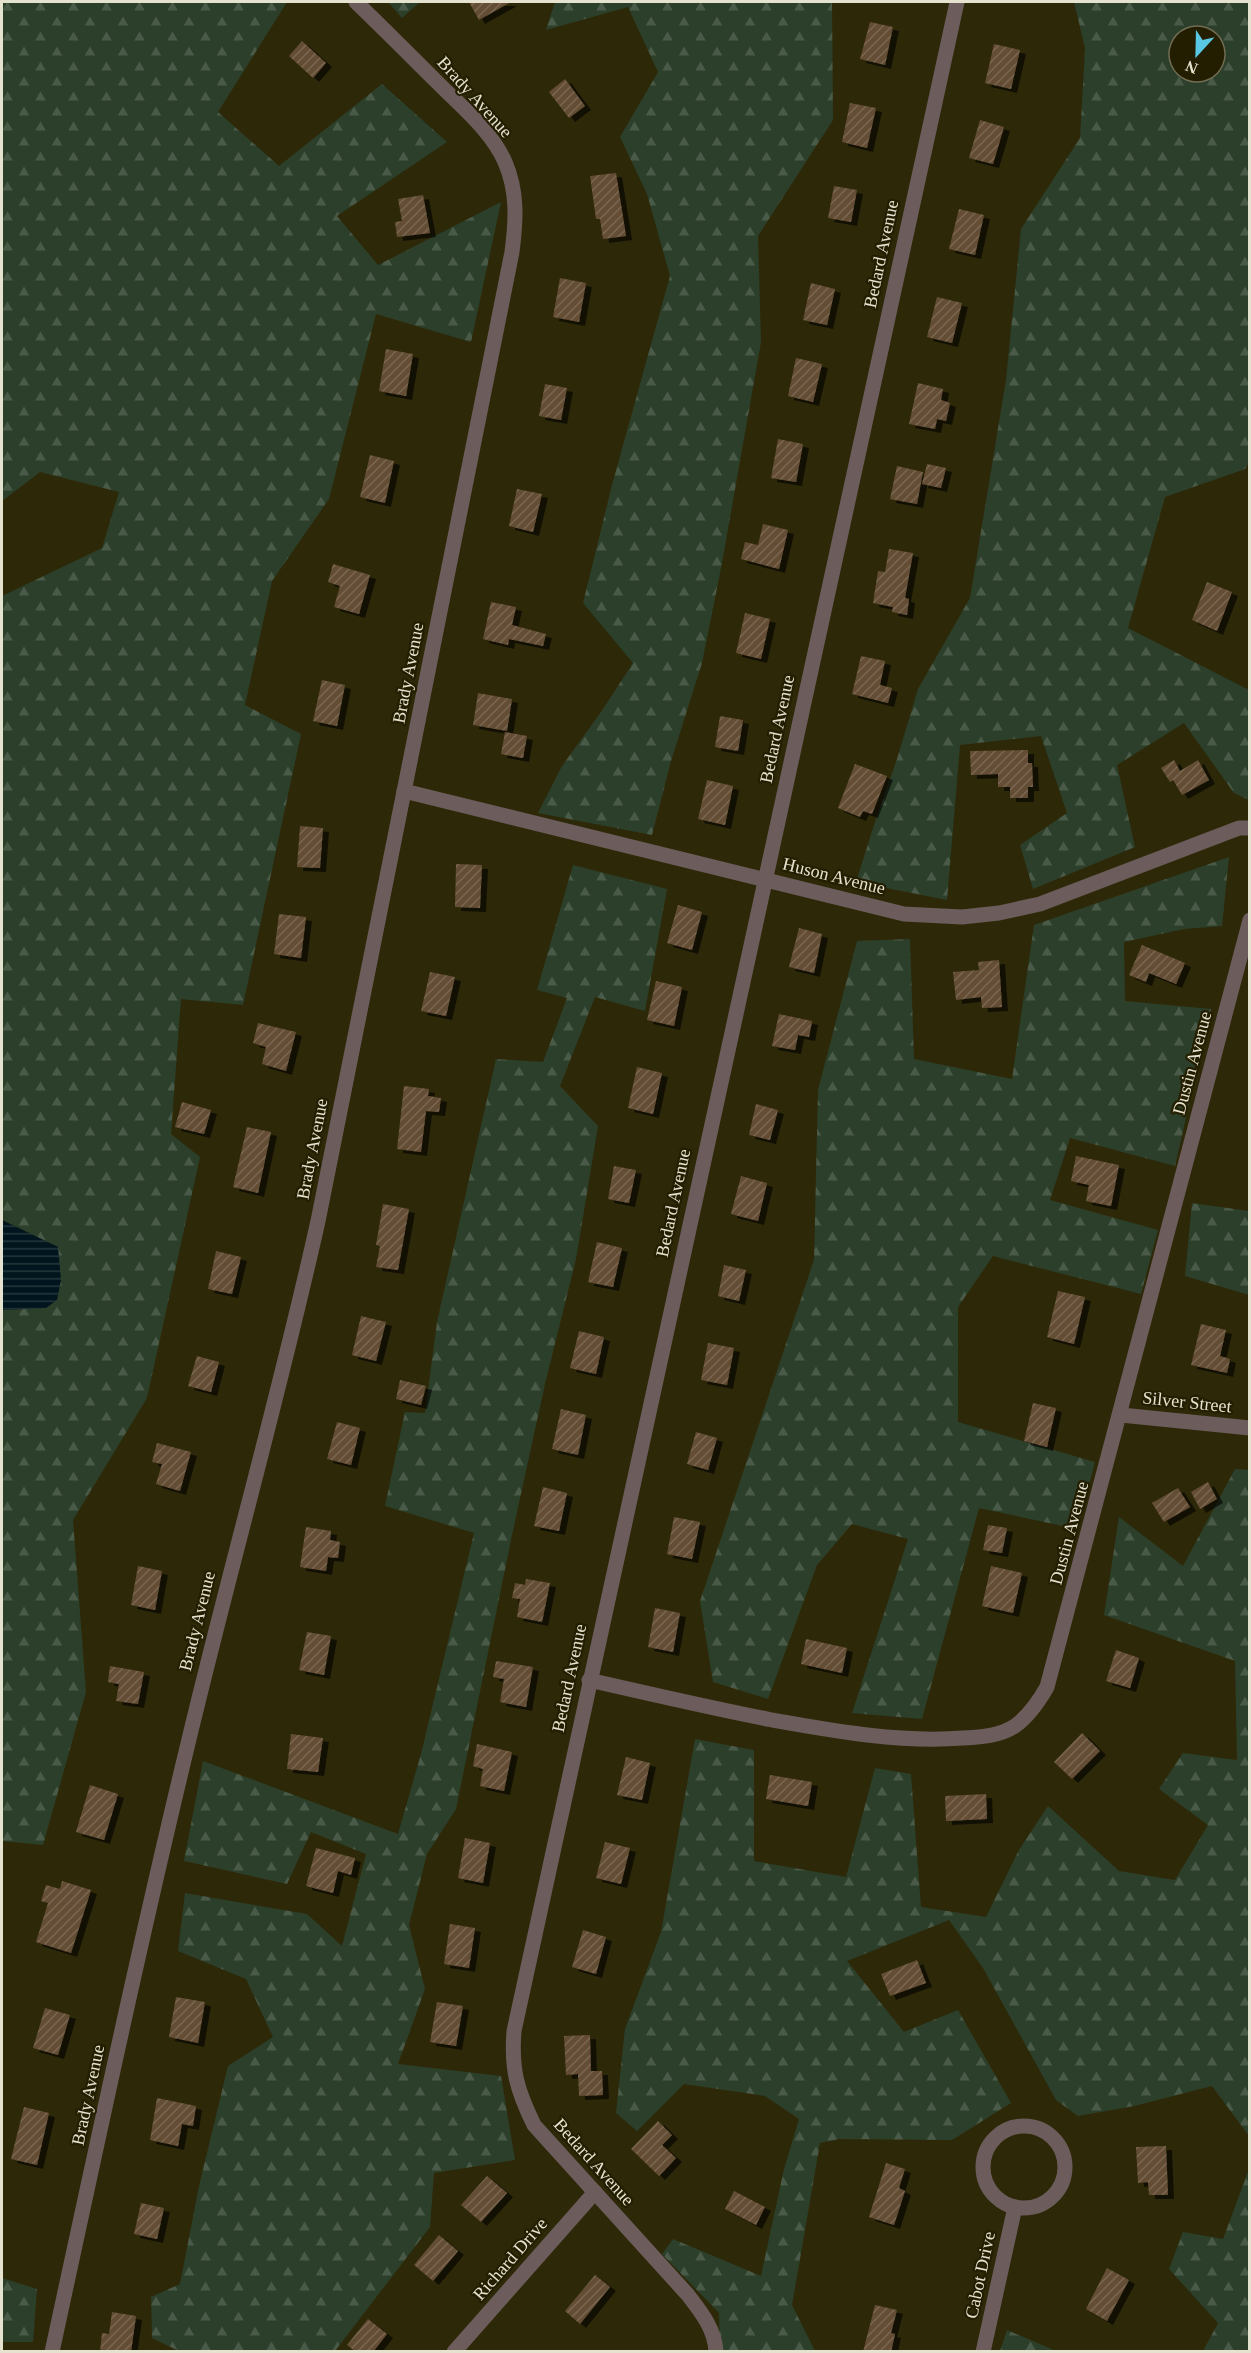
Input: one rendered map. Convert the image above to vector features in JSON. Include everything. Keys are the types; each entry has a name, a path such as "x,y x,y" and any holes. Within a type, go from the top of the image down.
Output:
{"street":[{"name":"Brady Avenue","path":"52,2352 167,1830 233,1556 299,1306 512,252 516,222 516,202 505,161 494,142 466,110 356,2"},
{"name":"Bedard Avenue","path":"716,2352 716,2343 706,2318 688,2295 534,2125 519,2095 512,2059 519,2000 957,2"},
{"name":"Huson Avenue","path":"404,791 904,914 962,917 1040,904 1239,828 1250,828"},
{"name":"Dustin Avenue","path":"589,1680 699,1706 809,1726 878,1736 940,1740 990,1736 1015,1726 1037,1705 1047,1687 1250,920"},
{"name":"Silver Street","path":"1121,1414 1250,1428"},
{"path":"1019,2126 1033,2127 1046,2132 1056,2140 1065,2164 1064,2177 1051,2198 1034,2206 1015,2207 1002,2201 991,2192 985,2179 983,2165 986,2151 994,2139 1005,2130 1019,2126"},
{"name":"Richard Drive","path":"454,2352 595,2192"},
{"name":"Cabot Drive","path":"983,2352 1015,2207"}],"green space":[{"path":"2,2 287,2 218,112 279,166 382,84 447,142 337,216 378,265 501,202 471,342 376,314 329,499 272,581 245,705 301,734 243,1005 181,999 171,1134 200,1157 147,1398 73,1520 86,1692 43,1845 2,1841 2,1310 25,1309 58,1247 2,1220 2,596 102,548 119,492 40,472 2,501"},
{"path":"388,2 420,2 402,18"},
{"path":"555,2 832,2 833,120 758,236 761,342 722,563 702,663 671,761 652,835 538,813 562,766 633,663 583,603 612,485 670,276 647,194 620,137 658,72 628,7 546,30"},
{"path":"1074,2 1249,2 1249,463 1245,469 1165,497 1128,628 1249,690 1249,800 1234,793 1184,723 1117,765 1135,847 1033,889 1020,845 1067,813 1041,736 960,745 947,900 856,882 918,689 970,598 1006,380 1021,229 1080,138 1085,48"},
{"path":"1229,857 1222,926 1184,929 1124,942 1125,1001 1211,1009 1175,1166 1070,1138 1050,1200 1158,1230 1141,1294 993,1256 958,1307 958,1422 1095,1462 1077,1529 979,1508 922,1719 852,1713 908,1539 852,1524 817,1565 768,1699 713,1682 700,1601 814,1260 818,1090 857,941 910,939 914,1059 1012,1079 1034,925"},
{"path":"573,865 667,889 645,1011 595,997 560,1086 598,1126 576,1259 545,1384 512,1535 456,1809 427,1854 409,1925 425,1989 398,2064 501,2076 515,2160 434,2173 430,2227 335,2351 179,2351 152,2338 151,2297 180,2284 199,2186 228,2066 273,2037 246,1979 178,1951 185,1893 307,1914 342,1946 366,1854 311,1832 287,1884 184,1861 203,1761 398,1834 421,1754 474,1533 385,1506 405,1412 425,1413 437,1322 496,1059 543,1062 567,998 537,990"},
{"path":"1192,1203 1249,1211 1249,1295 1185,1276"},
{"path":"1235,1469 1249,1470 1249,2136 1212,2086 1134,2106 1078,2116 1056,2100 983,1968 949,1920 847,1961 904,2032 958,2010 1011,2103 952,2140 839,2139 820,2143 792,2305 815,2351 720,2352 719,2313 662,2254 673,2239 761,2276 784,2169 799,2119 765,2096 684,2084 637,2131 616,2113 625,2029 661,1932 695,1739 754,1750 754,1861 846,1877 875,1768 911,1774 921,1907 986,1917 1019,1850 1048,1806 1119,1871 1175,1880 1208,1825 1159,1789 1183,1753 1237,1760 1235,1661 1104,1615 1119,1517 1183,1566"},
{"path":"1249,2169 1249,2351 1203,2351 1218,2323 1169,2269 1183,2232 1223,2239"},
{"path":"2,2278 37,2289 33,2342 2,2342"},
{"path":"1007,2330 1056,2351 1000,2351"}],"water":[{"path":"2,1220 58,1247 61,1280 57,1300 46,1308 2,1310"}],"building":[{"path":"469,2 511,2 479,20"},
{"path":"870,22 893,27 885,65 860,59"},
{"path":"302,41 326,63 313,78 289,56"},
{"path":"994,44 1020,50 1011,89 985,83"},
{"path":"565,79 585,106 569,118 549,92"},
{"path":"850,103 876,108 867,148 842,142"},
{"path":"980,120 1004,127 993,164 969,158"},
{"path":"616,173 626,236 603,239 600,219 596,219 590,176"},
{"path":"834,186 857,190 851,222 828,218"},
{"path":"423,195 430,233 397,237 395,222 402,221 398,199"},
{"path":"959,209 984,215 975,255 949,249"},
{"path":"560,278 586,283 579,322 553,317"},
{"path":"811,283 835,289 827,325 803,320"},
{"path":"937,297 962,303 952,343 927,337"},
{"path":"386,349 413,354 406,396 379,391"},
{"path":"796,358 822,364 813,402 788,396"},
{"path":"918,383 943,389 941,400 950,403 946,421 937,419 935,429 909,424"},
{"path":"545,384 567,388 561,420 539,416"},
{"path":"778,439 803,444 796,482 771,478"},
{"path":"370,455 394,461 385,503 360,497"},
{"path":"927,464 946,468 941,488 922,484"},
{"path":"897,466 923,472 917,504 890,499"},
{"path":"517,489 542,494 533,532 509,526"},
{"path":"763,524 788,530 779,569 741,559 745,542 758,545"},
{"path":"889,549 913,553 905,598 909,599 907,615 892,612 893,607 873,603 878,571 885,572"},
{"path":"333,564 370,575 359,614 334,607 340,586 328,582"},
{"path":"1207,582 1232,592 1217,631 1192,620"},
{"path":"491,602 516,607 512,625 546,634 543,646 509,639 508,645 483,639"},
{"path":"745,613 770,619 761,659 736,653"},
{"path":"861,656 885,661 880,685 892,688 888,703 852,694"},
{"path":"322,680 345,685 337,726 313,721"},
{"path":"478,693 512,699 507,731 473,725"},
{"path":"720,716 743,720 738,751 715,747"},
{"path":"505,732 527,736 523,758 501,754"},
{"path":"1028,750 1028,763 1032,763 1033,787 1028,787 1028,798 1010,798 1010,787 998,787 998,774 971,775 970,751"},
{"path":"1174,760 1180,771 1198,760 1209,780 1182,795 1173,780 1170,782 1161,768"},
{"path":"855,764 887,776 872,814 863,811 860,817 838,808"},
{"path":"707,780 733,786 725,825 698,819"},
{"path":"300,826 323,828 320,868 297,867"},
{"path":"456,864 482,865 480,908 455,907"},
{"path":"678,905 702,912 692,950 667,943"},
{"path":"279,914 306,917 301,958 274,954"},
{"path":"799,928 822,934 814,973 789,967"},
{"path":"1142,945 1185,963 1176,984 1149,973 1146,982 1129,975"},
{"path":"999,960 1002,1007 982,1008 981,997 956,1000 953,972 979,970 978,962"},
{"path":"430,972 455,977 446,1016 421,1011"},
{"path":"656,981 682,987 674,1026 647,1020"},
{"path":"779,1014 812,1021 809,1037 798,1035 795,1050 772,1046"},
{"path":"258,1023 296,1032 286,1071 262,1064 266,1047 253,1043"},
{"path":"637,1067 662,1073 653,1114 628,1108"},
{"path":"404,1086 429,1089 428,1096 441,1098 439,1112 426,1111 421,1152 397,1149"},
{"path":"182,1102 211,1110 204,1134 175,1127"},
{"path":"756,1104 778,1110 770,1140 749,1135"},
{"path":"247,1127 271,1132 258,1193 233,1187"},
{"path":"1076,1156 1119,1165 1111,1206 1086,1201 1089,1185 1071,1181"},
{"path":"614,1166 636,1170 629,1203 608,1199"},
{"path":"741,1176 767,1183 758,1221 731,1214"},
{"path":"383,1204 409,1209 398,1270 376,1267 380,1246 376,1245"},
{"path":"597,1242 622,1248 613,1287 588,1282"},
{"path":"216,1251 241,1257 232,1294 208,1289"},
{"path":"724,1265 746,1270 739,1301 718,1296"},
{"path":"1058,1291 1085,1297 1074,1344 1047,1337"},
{"path":"361,1316 386,1322 376,1361 352,1355"},
{"path":"1201,1324 1226,1330 1220,1356 1230,1359 1227,1373 1191,1365"},
{"path":"579,1331 604,1337 596,1374 570,1368"},
{"path":"708,1343 734,1348 727,1385 701,1380"},
{"path":"197,1356 219,1362 211,1392 188,1386"},
{"path":"400,1380 426,1386 421,1405 396,1399"},
{"path":"1033,1403 1056,1408 1047,1447 1024,1441"},
{"path":"561,1409 586,1415 578,1455 552,1449"},
{"path":"337,1422 360,1428 351,1465 327,1459"},
{"path":"696,1432 717,1438 708,1470 687,1464"},
{"path":"157,1443 191,1452 180,1491 156,1484 162,1464 152,1462"},
{"path":"1208,1482 1217,1499 1200,1509 1191,1492"},
{"path":"543,1487 567,1493 559,1531 534,1526"},
{"path":"1178,1488 1190,1507 1164,1522 1152,1503"},
{"path":"674,1517 700,1522 692,1559 667,1554"},
{"path":"988,1525 1007,1528 1002,1553 983,1550"},
{"path":"306,1527 331,1531 330,1540 340,1542 338,1558 328,1557 326,1571 300,1567"},
{"path":"138,1566 162,1571 155,1610 131,1605"},
{"path":"991,1566 1022,1573 1013,1613 982,1606"},
{"path":"526,1579 550,1583 542,1622 517,1617 520,1599 512,1598 515,1583 525,1585"},
{"path":"655,1608 680,1613 673,1652 648,1647"},
{"path":"307,1632 331,1636 324,1675 299,1670"},
{"path":"806,1639 847,1648 842,1673 801,1664"},
{"path":"1116,1650 1139,1658 1130,1688 1106,1681"},
{"path":"496,1661 533,1667 526,1707 500,1702 504,1679 493,1677"},
{"path":"110,1666 144,1672 138,1704 116,1701 119,1684 108,1682"},
{"path":"1082,1733 1100,1751 1072,1779 1054,1762"},
{"path":"291,1734 323,1738 318,1772 287,1769"},
{"path":"477,1744 512,1752 504,1791 480,1786 483,1769 473,1766"},
{"path":"626,1757 650,1763 642,1800 617,1795"},
{"path":"770,1775 812,1782 808,1806 766,1799"},
{"path":"90,1785 118,1794 104,1840 76,1832"},
{"path":"986,1794 987,1819 946,1821 945,1796"},
{"path":"465,1838 490,1843 483,1883 458,1878"},
{"path":"605,1842 630,1848 621,1884 596,1878"},
{"path":"316,1848 355,1858 351,1875 338,1871 333,1893 306,1886"},
{"path":"62,1881 91,1890 71,1953 36,1942 48,1903 41,1901 46,1885 60,1889"},
{"path":"450,1924 475,1928 469,1968 444,1964"},
{"path":"583,1930 606,1937 596,1974 572,1967"},
{"path":"917,1960 926,1983 890,1996 881,1974"},
{"path":"176,1997 205,2002 198,2043 169,2037"},
{"path":"437,2002 463,2006 456,2046 430,2042"},
{"path":"45,2008 70,2015 58,2055 33,2048"},
{"path":"590,2035 591,2071 602,2071 603,2095 579,2096 578,2074 566,2075 564,2036"},
{"path":"157,2098 196,2106 193,2126 182,2124 178,2146 150,2140"},
{"path":"24,2107 49,2113 37,2165 11,2159"},
{"path":"658,2121 672,2135 662,2145 676,2158 659,2176 631,2149"},
{"path":"1166,2146 1168,2195 1149,2195 1148,2182 1138,2183 1136,2147"},
{"path":"886,2163 905,2169 899,2188 905,2191 894,2225 869,2217"},
{"path":"487,2176 507,2193 481,2222 461,2205"},
{"path":"734,2191 765,2207 756,2225 725,2209"},
{"path":"141,2203 164,2208 157,2239 134,2234"},
{"path":"439,2235 458,2251 433,2281 414,2265"},
{"path":"1107,2268 1129,2280 1107,2321 1086,2309"},
{"path":"595,2275 610,2287 580,2324 565,2311"},
{"path":"875,2305 897,2310 891,2333 895,2334 891,2352 863,2352"},
{"path":"112,2312 136,2316 131,2352 100,2352 102,2333 109,2334"},
{"path":"368,2319 387,2334 373,2352 356,2352 347,2345"}]}
